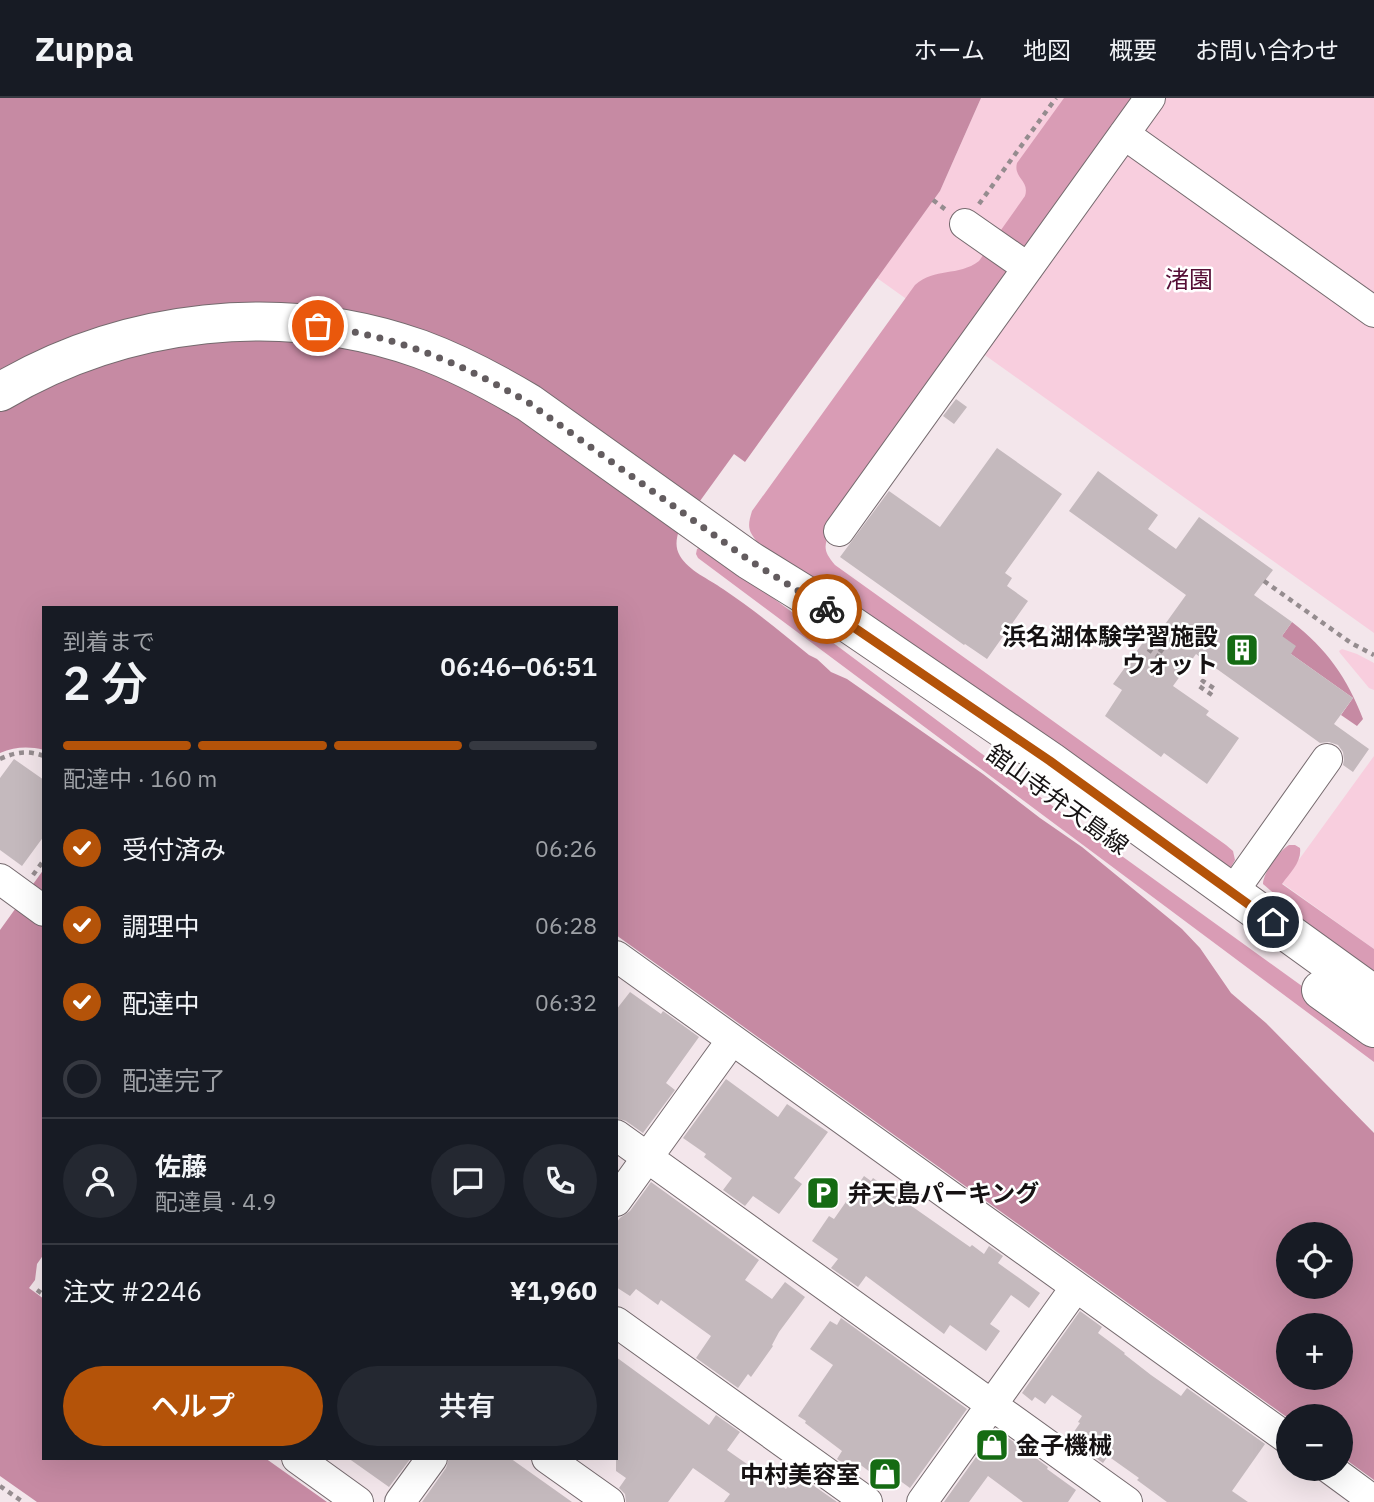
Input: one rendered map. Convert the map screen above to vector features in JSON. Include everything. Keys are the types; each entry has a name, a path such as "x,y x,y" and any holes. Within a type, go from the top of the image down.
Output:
{"main road":[{"name":"舘山寺弁天島線","path":"0,392 57,362 95,348 135,336 216,323 257,321 339,328 379,337 457,364 529,403 749,560 820,604 1050,761 1374,995"},
{"name":"舘山寺弁天島線","path":"749,560 812,615 1034,783 1374,1028"}],"street":[{"path":"839,531 1150,98"},
{"path":"1124,134 1374,312"},
{"path":"956,217 1028,268"},
{"path":"1232,893 1327,760"},
{"path":"618,957 1276,1430"},
{"path":"618,1198 732,1040"},
{"path":"618,1136 1127,1502"},
{"path":"922,1502 1076,1287"},
{"path":"618,1322 867,1502"},
{"path":"299,1460 358,1502"},
{"path":"400,1502 431,1460"},
{"path":"550,1460 609,1502"},
{"path":"1347,1481 1374,1501"}],"path":[{"path":"933,201 956,217 1056,98"},
{"path":"1264,581 1351,643 1374,655"},
{"path":"1148,649 1161,655 1150,643"},
{"path":"1212,695 1199,686 1203,681 1215,689"},
{"path":"0,759 19,752 42,756"},
{"path":"37,1290 42,1294"},
{"path":"0,1486 23,1502"}],"green space":[{"name":"渚園","path":"981,98 1374,98 1374,633 877,278 940,191"},
{"path":"1342,649 1374,663 1374,690 1369,688 1340,653"},
{"path":"1374,756 1374,949 1282,883"}],"shaded area":[{"path":"0,98 981,98 940,191 745,462 734,454 679,530 677,550 694,570 745,605 831,672 847,679 983,774 1082,847 1182,929 1200,948 1231,993 1266,1023 1374,1133 1374,1480 1353,1465 1353,1404 1276,1404 1276,1409 618,936 618,606 42,606 42,750 22,748 0,753"},
{"path":"1064,98 1142,98 830,532 826,549 835,565 1226,845 1233,851 1235,860 1231,867 1221,868 759,544 750,529 752,511 915,285 930,276 963,269 979,261 1025,196 1025,186 1017,172 1017,163"},
{"path":"706,548 1029,789 1374,1038 1374,1062 698,558 697,549"},
{"path":"1292,622 1315,642 1335,665 1350,691 1363,719 1357,726 1341,715 1353,698 1291,654 1282,636"},
{"path":"1289,845 1300,848 1300,853 1295,867 1282,884 1374,949 1374,975 1289,915 1283,901 1263,884 1272,863"},
{"path":"42,872 42,1257 37,1264 35,1280 29,1288 42,1298 42,1460 268,1460 327,1502 37,1502 0,1476 0,930"}],"building":[{"path":"956,399 967,407 954,424 943,416"},
{"path":"997,448 1062,494 1005,573 1012,578 1007,586 1028,601 987,659 840,557 889,491 940,527"},
{"name":"浜名湖体験学習施設 ウォット","path":"1098,471 1158,515 1148,529 1176,549 1199,517 1273,570 1254,595 1292,622 1282,636 1296,646 1291,654 1353,698 1334,724 1369,749 1353,772 1343,765 1343,752 1338,745 1320,743 1196,654 1173,686 1209,711 1206,715 1239,738 1207,784 1164,753 1161,757 1105,716 1122,690 1113,684 1152,630 1158,634 1186,595 1069,511"},
{"path":"14,759 42,779 42,839 22,866 0,850 0,778"},
{"path":"630,992 661,1014 663,1011 699,1037 666,1083 675,1090 643,1133 618,1119 618,1007"},
{"path":"726,1079 778,1117 787,1104 828,1132 794,1178 802,1184 779,1214 753,1196 745,1206 723,1190 732,1178 704,1157 706,1154 683,1138"},
{"path":"864,1176 871,1181 873,1178 890,1190 893,1186 914,1200 910,1205 970,1247 972,1245 984,1254 989,1246 1003,1256 998,1263 1040,1293 1029,1308 1011,1295 990,1324 1000,1331 986,1351 950,1325 944,1334 866,1276 858,1287 831,1268 838,1259 812,1241 829,1216 834,1219"},
{"path":"651,1182 759,1260 745,1280 772,1299 785,1282 805,1297 751,1377 748,1374 738,1388 696,1358 711,1336 661,1300 658,1305 636,1289 630,1296 618,1288 618,1220 630,1211"},
{"path":"1080,1311 1102,1327 1098,1333 1151,1375 1181,1396 1187,1388 1265,1444 1232,1491 1248,1502 1167,1502 1108,1456 1103,1463 1069,1439 1082,1416 1052,1395 1045,1404 1035,1397 1032,1401 1022,1393"},
{"path":"841,1318 967,1409 910,1488 892,1475 886,1484 858,1463 853,1470 837,1459 842,1451 798,1416 833,1365 810,1349 830,1321 837,1325"},
{"path":"618,1358 709,1425 716,1415 740,1432 727,1450 764,1476 766,1474 786,1489 797,1474 837,1502 724,1502 730,1494 693,1468 668,1502 626,1502 625,1494 619,1488 626,1478 616,1471"},
{"path":"996,1429 1076,1490 1068,1502 1023,1502 988,1476 969,1502 944,1502"},
{"path":"351,1460 409,1460 389,1487"},
{"path":"448,1460 513,1460 572,1502 422,1502 446,1468"}],"way so far":[{"path":"318,326 379,337 418,349 494,382 529,403 749,560 827,609"}],"place":[{"name":"浜名湖体験学習施設 ウォット","path":"1242,650"},
{"name":"弁天島パーキング","path":"823,1193"},
{"name":"金子機械","path":"992,1445"},
{"name":"中村美容室","path":"885,1474"}],"route":[{"path":"827,609 1050,761 1273,922"}]}
